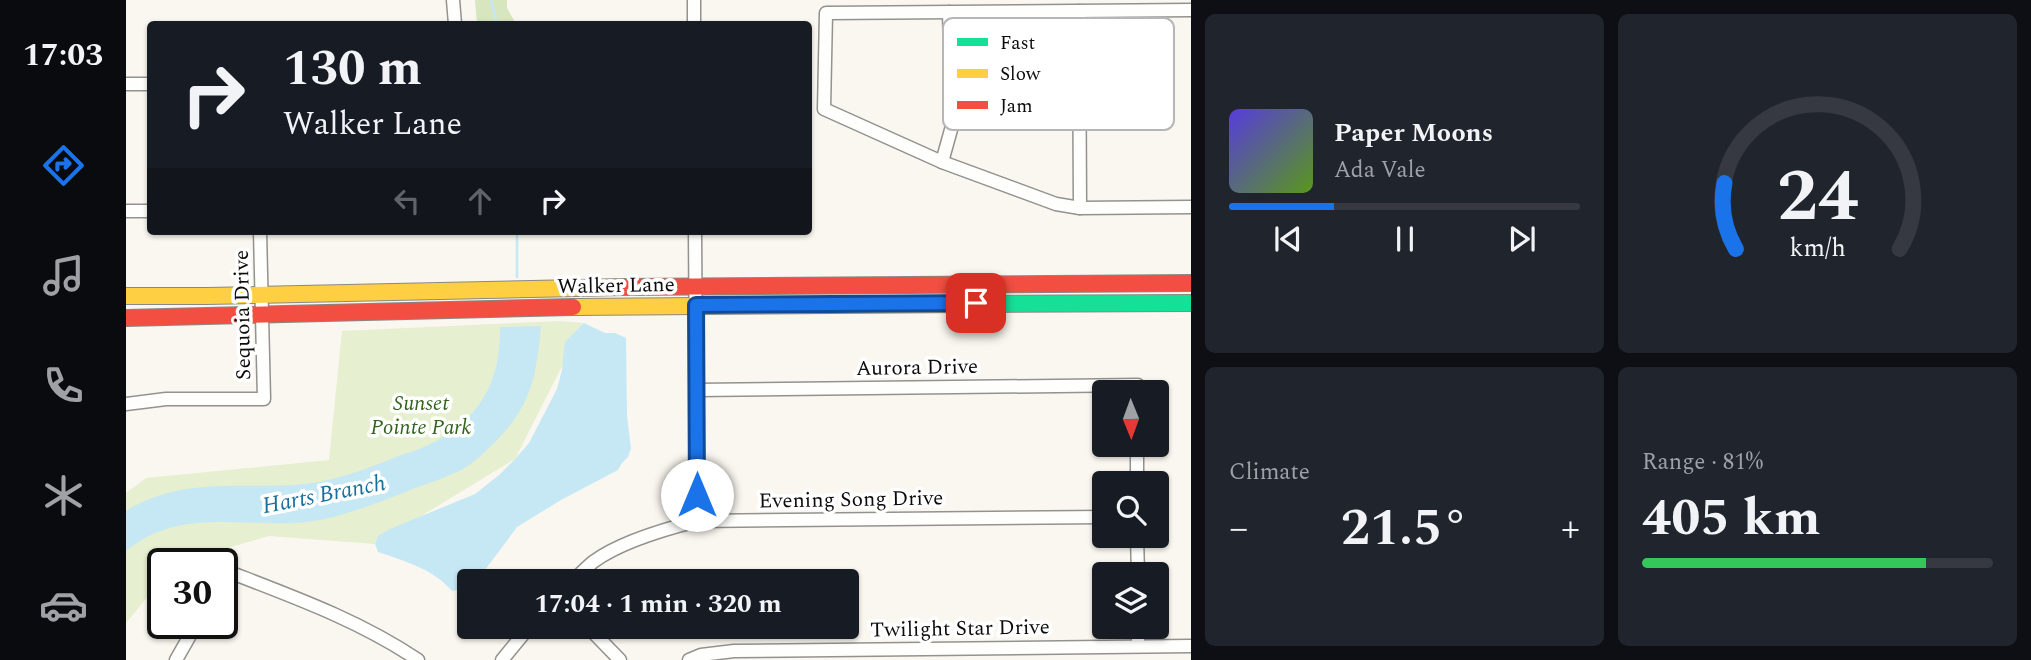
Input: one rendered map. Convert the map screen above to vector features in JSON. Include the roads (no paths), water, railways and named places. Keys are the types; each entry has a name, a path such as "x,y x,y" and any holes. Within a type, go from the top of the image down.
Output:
{"street":[{"path":"453,0 454,21"},
{"path":"694,0 694,21"},
{"path":"1191,10 826,13 824,109 942,162 1056,204 1080,208 1191,207"},
{"path":"1079,11 1079,18"},
{"path":"949,12 949,18"},
{"path":"126,84 147,83"},
{"path":"942,162 951,130"},
{"path":"1080,130 1080,208"},
{"path":"126,211 147,211"},
{"name":"Sequoia Drive","path":"126,404 166,399 264,399 260,235"},
{"path":"695,235 698,521"},
{"name":"Walker Lane","path":"126,296 696,285 1191,283"},
{"name":"Walker Lane","path":"126,318 696,305 1191,303"},
{"name":"Aurora Drive","path":"696,390 1092,388"},
{"name":"Evening Song Drive","path":"586,569 594,561 631,542 670,527 698,521 1092,517"},
{"path":"238,577 342,617 392,642 418,660"},
{"path":"176,660 188,639"},
{"path":"502,660 519,639"},
{"path":"600,639 620,660"},
{"path":"1139,639 1139,646"},
{"name":"Twilight Star Drive","path":"689,660 701,654 734,651 1191,646"}],"water":[{"path":"584,323 605,333 615,333 626,338 627,416 631,448 618,470 517,527 486,569 457,569 457,590 452,591 428,571 378,552 375,544 378,536 475,494 515,459 529,443 557,389 565,342"},
{"path":"541,326 534,377 523,405 505,431 482,455 463,469 336,516 295,523 186,524 145,538 126,551 126,511 166,493 207,487 320,482 345,476 422,448 460,425 483,399 496,366 500,327"}],"waterway":[{"name":"Harts Branch","path":"491,0 496,21"},
{"name":"Harts Branch","path":"517,235 517,277"}],"park label":[{"name":"Sunset Pointe Park","path":"421,416"}]}
